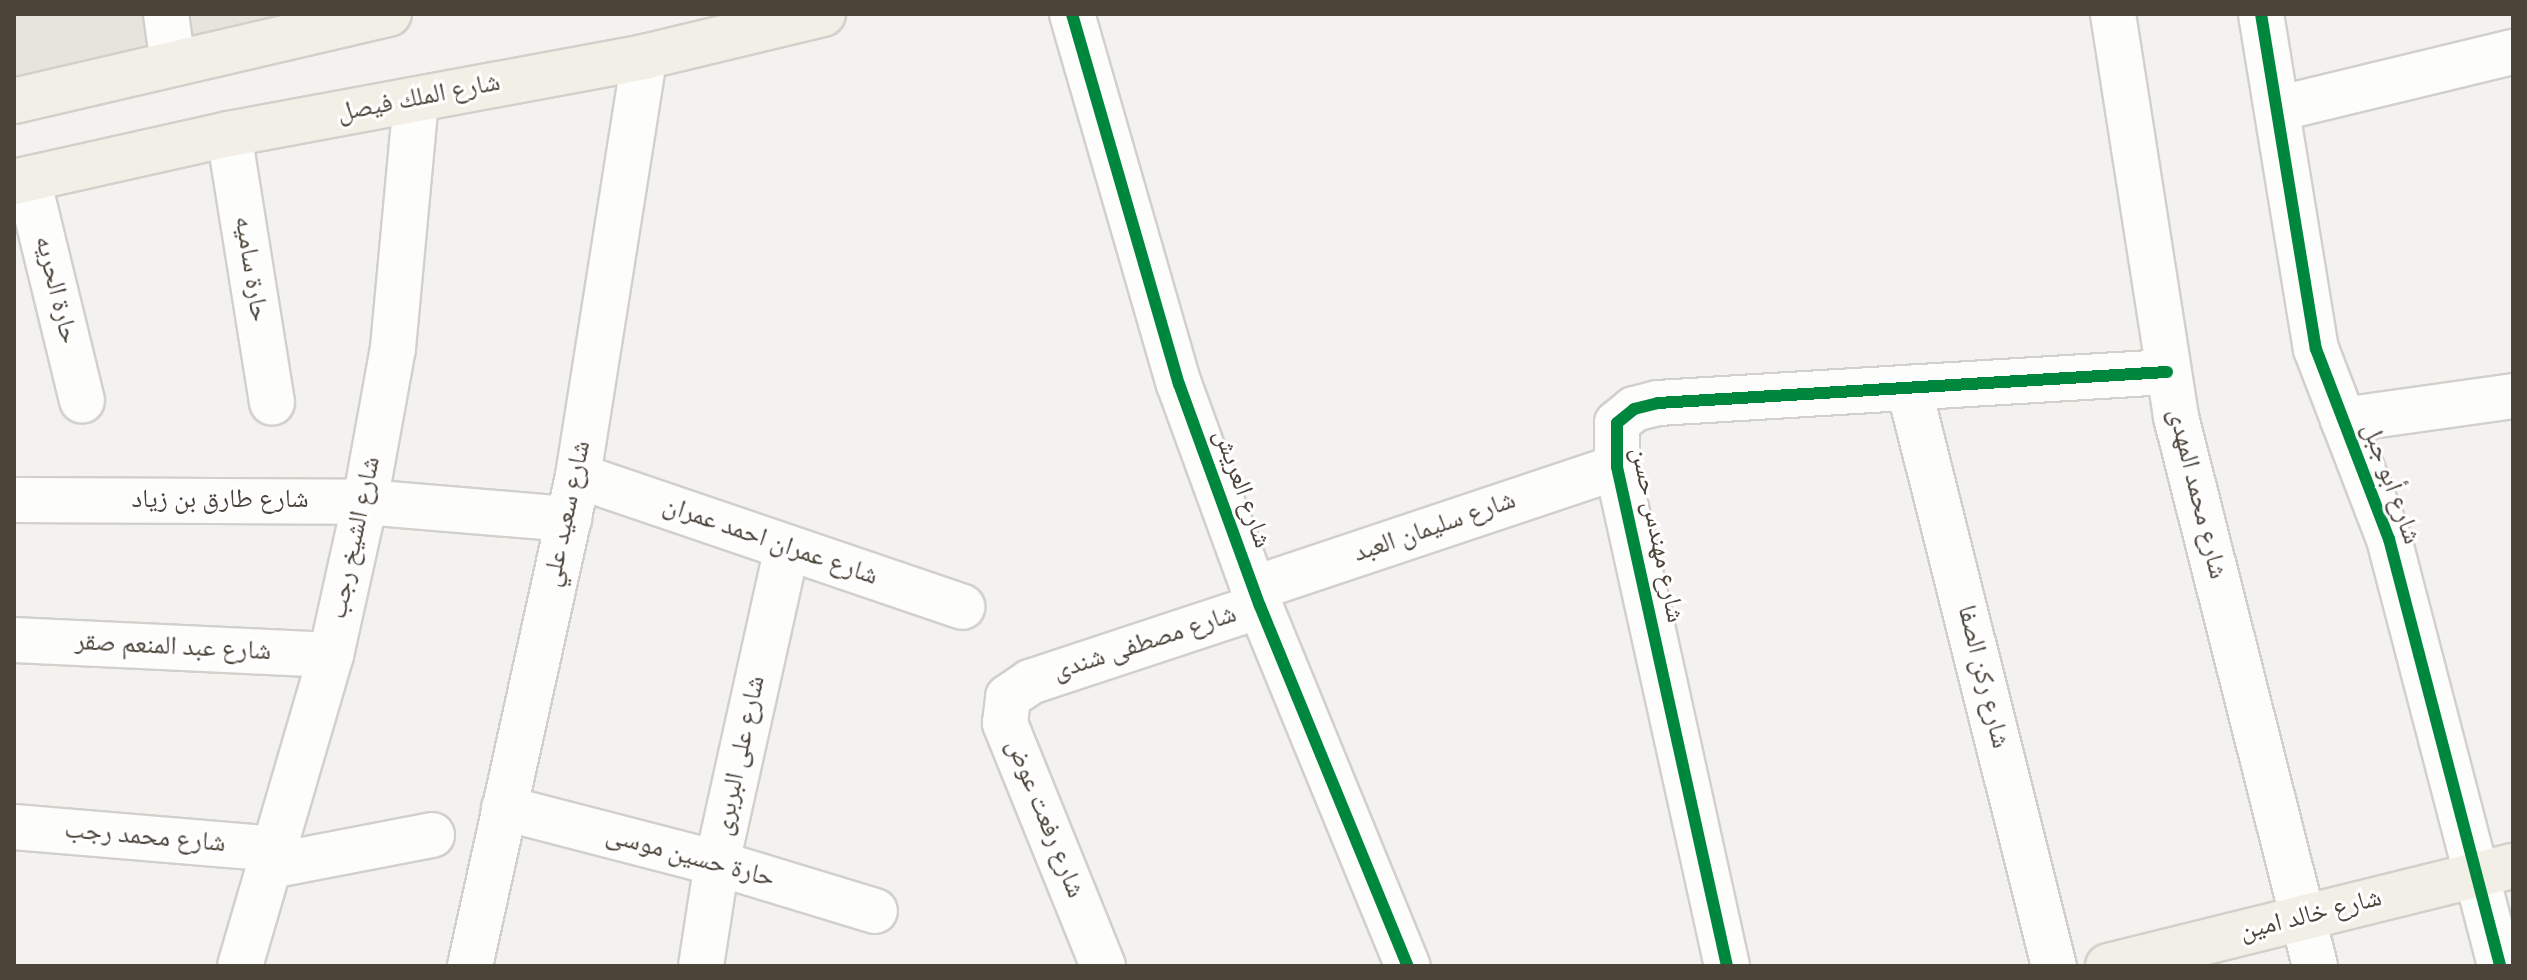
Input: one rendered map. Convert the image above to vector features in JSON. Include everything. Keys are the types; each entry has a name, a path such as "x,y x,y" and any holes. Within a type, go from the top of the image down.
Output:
{"main road":[{"name":"شارع الملك فيصل","path":"21,180 229,134 644,57 823,14"},
{"path":"14,101 379,15"},
{"name":"شارع خالد امين","path":"2108,966 2496,871"}],"street":[{"path":"166,14 173,64"},
{"name":"شارع العريش","path":"1072,14 1179,384 1257,598 1408,966"},
{"name":"شارع محمد المهدى","path":"2113,14 2167,372 2315,966"},
{"name":"شارع أبو جبل","path":"2261,14 2307,313 2343,420 2389,539 2496,871 2500,966"},
{"path":"2277,109 2513,52"},
{"name":"شارع سعيد علي","path":"470,966 578,476 644,57"},
{"name":"شارع الشيخ رجب","path":"240,966 331,655 365,502 393,348 416,100"},
{"name":"حارة ساميه","path":"229,134 272,403"},
{"name":"حارة الحريه","path":"21,180 82,401"},
{"name":"شارع مهندس حسن","path":"1727,966 1617,467 1617,423 1644,406 2167,372"},
{"name":"شارع ركن الصفا","path":"1909,388 2054,966"},
{"path":"2343,420 2513,396"},
{"name":"شارع سليمان العبد","path":"1257,598 1617,467"},
{"name":"شارع عمران احمد عمران","path":"578,476 962,607"},
{"name":"شارع طارق بن زياد","path":"14,500 365,502 569,519"},
{"name":"شارع على البربرى","path":"701,966 717,863 787,548"},
{"name":"شارع مصطفى شندى","path":"1030,682 1257,598"},
{"name":"شارع عبد المنعم صقر","path":"14,640 331,655"},
{"name":"شارع رفعت عوض","path":"1030,682 1008,697 1005,723 1092,963"},
{"name":"حارة حسين موسى","path":"504,808 717,863 875,911"},
{"name":"شارع محمد رجب","path":"14,827 273,858 432,835"}],"shaded area":[{"path":"14,14 358,14 14,100"}],"cycle path":[{"path":"1072,14 1179,384 1260,606 1408,966"},
{"path":"2261,14 2316,349 2389,539 2500,966"},
{"path":"1727,966 1617,467 1617,423 1634,409 1658,403 2167,372"}]}
